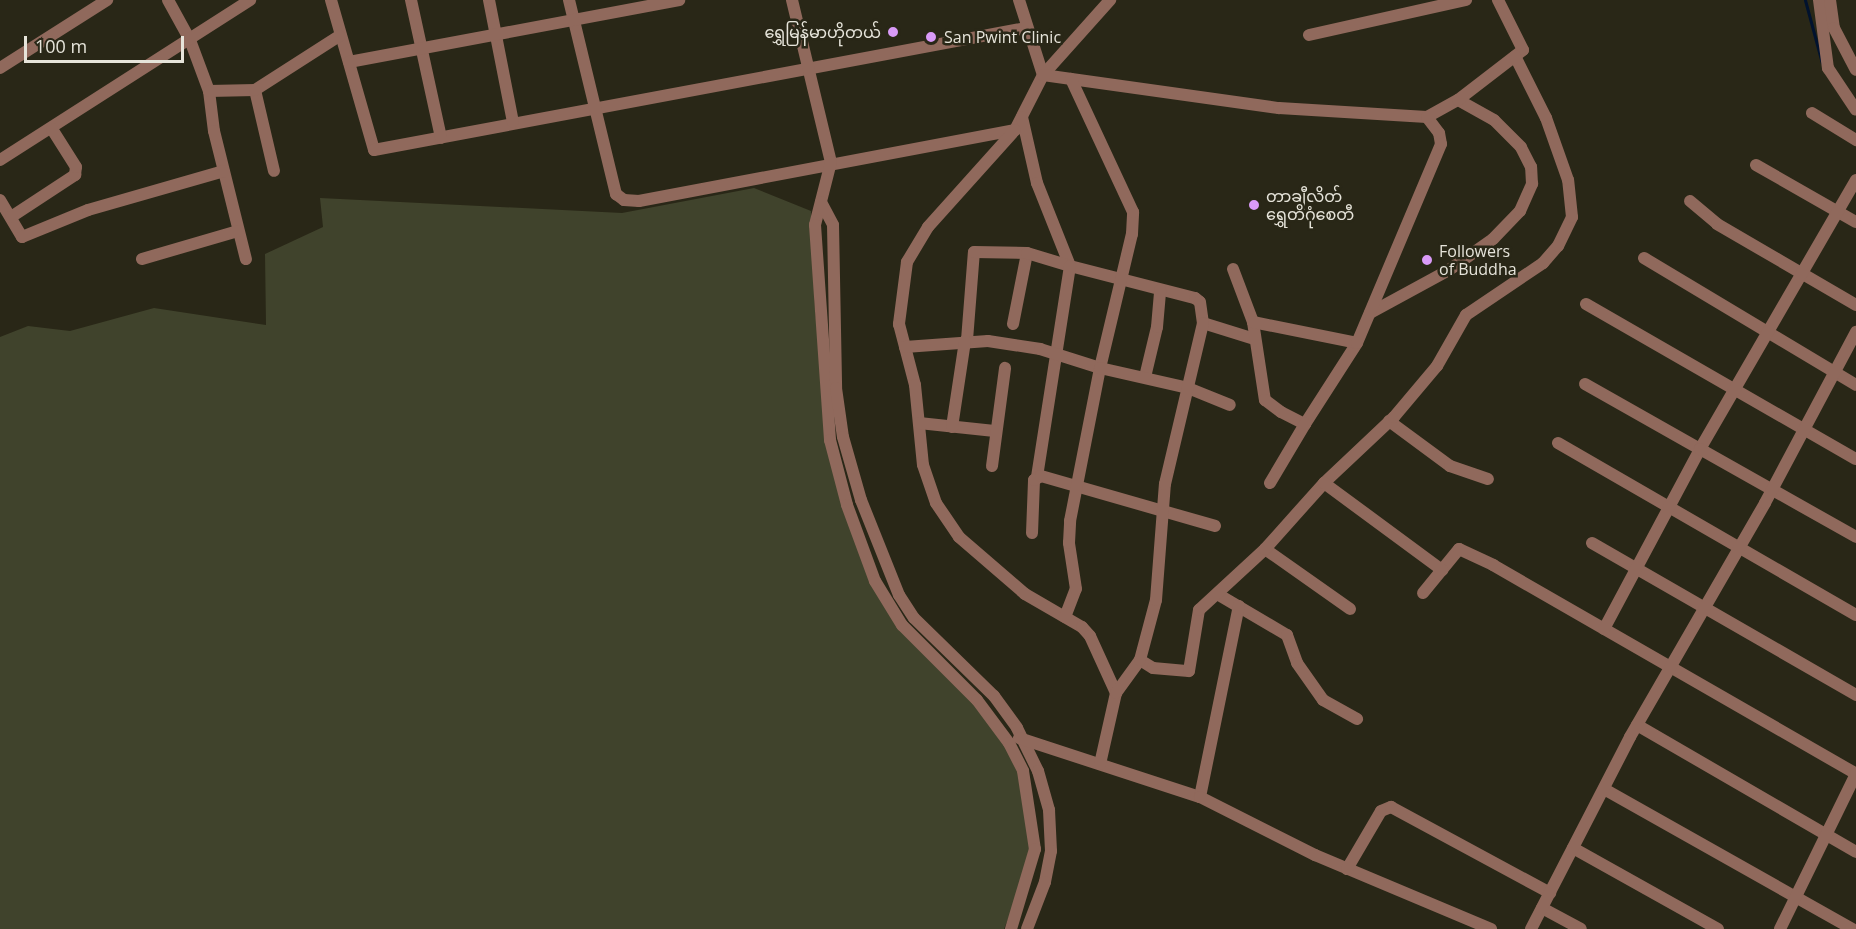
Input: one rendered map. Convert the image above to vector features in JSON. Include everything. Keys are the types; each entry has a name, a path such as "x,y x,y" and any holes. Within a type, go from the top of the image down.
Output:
{"street":[{"path":"0,68 107,0"},
{"path":"168,0 190,40 209,92 224,171 246,259"},
{"path":"0,160 52,129 250,0"},
{"path":"331,0 339,36 349,62 374,150 595,106 1026,28"},
{"path":"411,0 441,138"},
{"path":"489,0 513,122"},
{"path":"569,0 616,194 624,200 639,201 831,162 1015,130"},
{"path":"349,62 679,0"},
{"path":"792,0 831,162 815,225 823,382 830,440 847,505 875,581 902,625 977,700 1009,743 1023,771 1035,838 1030,876 1011,929"},
{"path":"1019,0 1026,28 1043,75"},
{"path":"1110,0 1097,5 1043,75 1015,130 928,227 907,262 900,324 915,385 923,465 936,503 959,537 1025,594 1065,617 1090,636 1116,693"},
{"path":"1309,35 1466,0"},
{"path":"1043,75 1279,108 1427,117 1458,100 1523,50 1498,0"},
{"path":"1819,0 1828,68 1856,111"},
{"path":"1830,0 1834,28 1847,59 1856,70"},
{"path":"209,92 255,90 339,36"},
{"path":"1140,660 1153,668 1187,672 1199,610 1219,594 1265,549 1324,483 1389,421 1437,366 1466,315 1543,263 1558,246 1572,217 1568,180 1550,129 1515,56"},
{"path":"1065,617 1076,589 1069,543 1076,486 1100,368 1122,280 1133,212 1071,79"},
{"path":"255,90 274,171"},
{"path":"1370,313 1449,270 1493,239 1520,211 1532,184 1531,166 1521,147 1494,120 1458,100"},
{"path":"1812,113 1856,140"},
{"path":"1022,116 1037,183 1070,266 1037,477 1032,533"},
{"path":"1270,483 1357,343 1370,313 1442,144 1439,133 1427,117"},
{"path":"11,217 75,175 76,167 52,129"},
{"path":"1756,165 1856,222"},
{"path":"0,201 22,237 88,210 224,171"},
{"path":"1604,629 1670,510 1700,449 1770,333 1856,180"},
{"path":"1690,201 1717,224 1856,304"},
{"path":"821,202 833,225 839,408 861,500 888,571 914,618 994,696 1023,736 1049,810 1051,851 1045,882 1027,929"},
{"path":"142,259 238,231"},
{"path":"952,427 966,340 974,252 1027,253 1198,299 1203,323 1163,512 1156,600 1140,660 1116,693 1100,764"},
{"path":"1013,324 1027,253"},
{"path":"1644,258 1856,385"},
{"path":"1233,269 1253,322 1265,400 1305,424"},
{"path":"1145,377 1157,327 1160,290"},
{"path":"1586,304 1734,392 1856,459"},
{"path":"1253,322 1357,343"},
{"path":"1203,323 1254,339"},
{"path":"1531,929 1637,726 1771,490 1856,332"},
{"path":"905,347 966,340 1040,349 1100,368 1188,387 1230,405"},
{"path":"992,466 994,431 1005,368"},
{"path":"1585,384 1856,537"},
{"path":"1389,421 1450,466 1488,479"},
{"path":"919,423 994,431"},
{"path":"1558,443 1670,510 1856,615"},
{"path":"1037,477 1215,526"},
{"path":"1324,483 1442,570"},
{"path":"1592,543 1856,695"},
{"path":"1265,549 1350,609"},
{"path":"1423,594 1459,549 1604,629 1856,774 1779,929"},
{"path":"1219,594 1287,635 1297,663 1323,700 1357,719"},
{"path":"1200,797 1239,606"},
{"path":"1637,726 1856,852"},
{"path":"1009,743 1023,736 1200,797 1347,869 1491,929"},
{"path":"1604,789 1852,929"},
{"path":"1347,869 1381,811 1391,807 1550,893"},
{"path":"1573,848 1718,929"},
{"path":"1542,908 1581,929"}],"green space":[{"path":"754,188 811,211 815,309 826,414 876,585 910,634 950,671 1016,757 1032,860 1004,929 0,929 0,337 28,326 70,331 154,308 266,325 265,254 323,227 320,198 622,213"}],"waterway":[{"path":"1805,0 1822,63"}],"place":[{"name":"ရွှေမြန်မာဟိုတယ်","path":"893,32"},
{"name":"San Pwint Clinic","path":"931,37"},
{"name":"တာချီလိတ် ရွှေတိဂုံစေတီ","path":"1254,205"},
{"name":"Followers of Buddha","path":"1427,260"}]}
